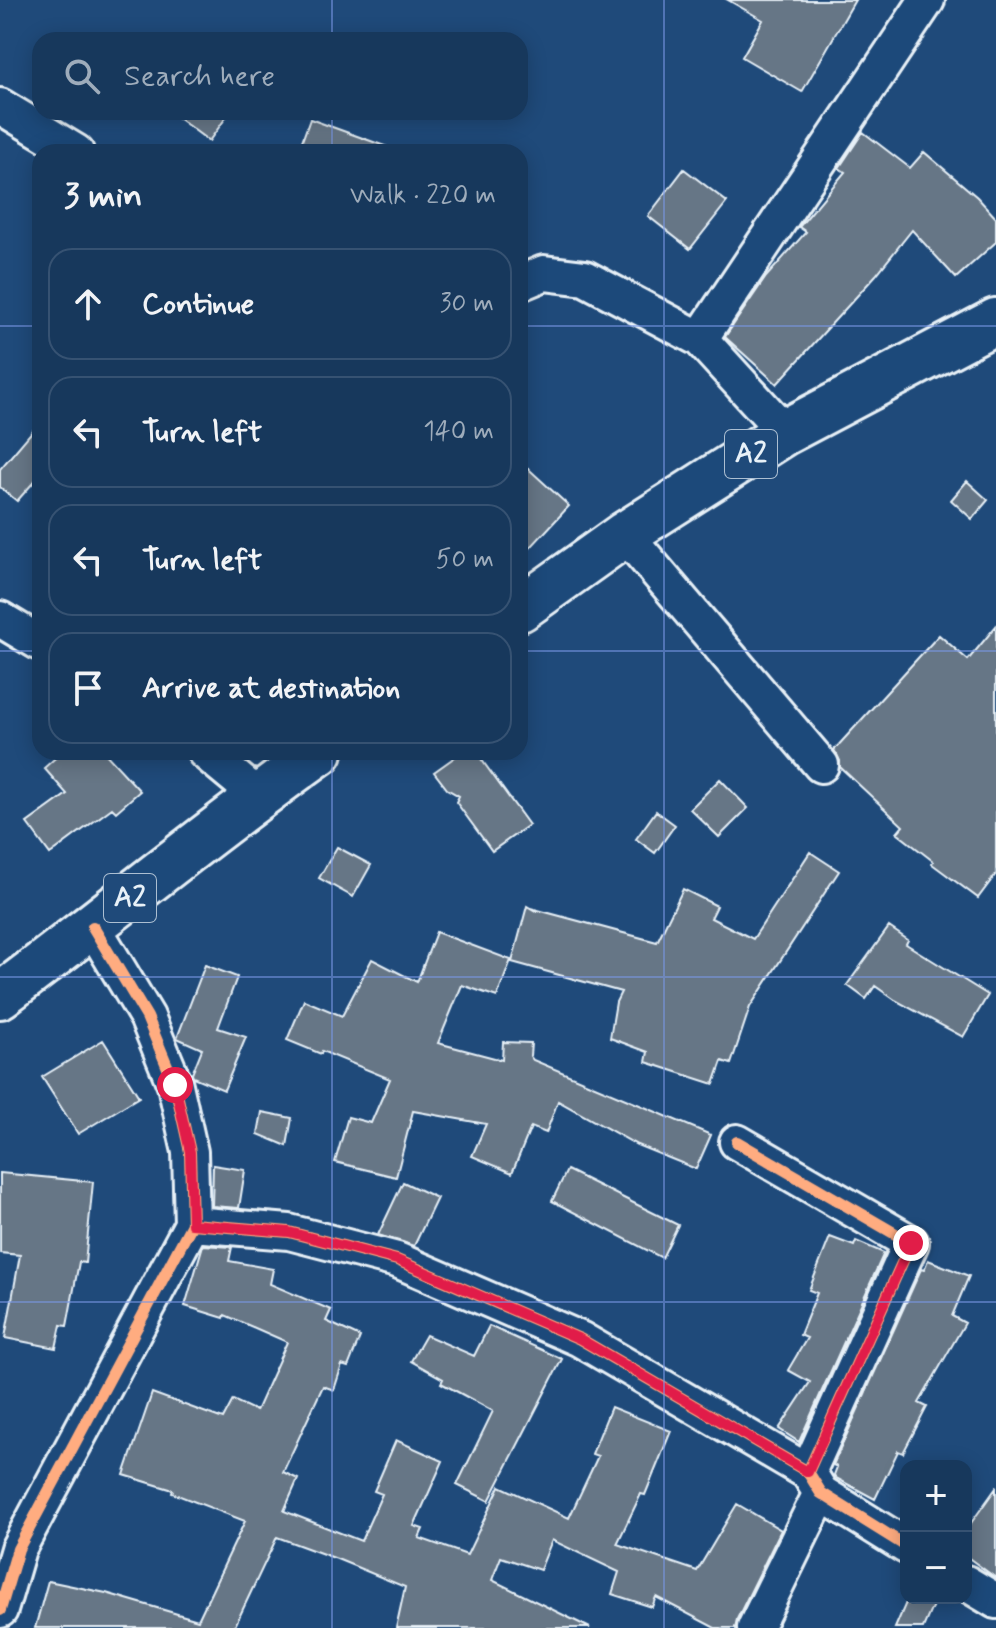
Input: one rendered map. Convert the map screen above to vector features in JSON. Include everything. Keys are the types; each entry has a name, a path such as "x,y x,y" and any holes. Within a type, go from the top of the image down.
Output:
{"main road":[{"name":"A2","path":"528,603 625,534 785,432 996,321"},
{"name":"A2","path":"0,996 309,760"}],"street":[{"path":"700,339 919,3"},
{"path":"0,106 63,144"},
{"path":"528,280 544,273 585,278 700,339 785,432"},
{"path":"625,534 821,765"},
{"path":"0,619 32,638"},
{"path":"215,760 258,796"},
{"path":"0,1610 18,1549 192,1224 190,1152 175,1085 147,1017 93,927"},
{"path":"737,1142 911,1243 755,1628"},
{"path":"192,1224 289,1232 397,1260 580,1339 814,1482 900,1542"},
{"path":"972,1587 996,1601"}],"building":[{"path":"728,0 855,0 802,92 742,57 763,20"},
{"path":"181,120 224,120 209,141"},
{"path":"310,120 313,120 379,144 301,144"},
{"path":"863,132 910,168 924,152 977,197 996,218 996,242 956,278 912,230 876,275 777,384 725,337 766,277 806,232 799,227 845,172 839,168"},
{"path":"684,169 727,202 690,249 648,216"},
{"path":"32,431 32,484 17,501 0,487 0,469"},
{"path":"528,468 569,506 528,550"},
{"path":"967,481 988,500 972,519 951,500"},
{"path":"996,626 996,874 978,898 897,833 903,826 840,767 834,750 939,635 968,660"},
{"path":"53,760 111,760 140,791 116,812 112,808 50,854 27,823 67,794 44,768"},
{"path":"451,760 482,760 529,825 492,851 456,802 459,796 447,789 434,772"},
{"path":"720,779 748,808 719,837 690,809"},
{"path":"656,811 675,825 655,853 636,839"},
{"path":"337,847 371,865 353,897 319,878"},
{"path":"810,852 839,871 750,1007 731,1064 722,1061 714,1084 646,1062 648,1052 610,1038 616,1002 621,992 512,962 527,906 537,912 534,909 657,942 683,889 717,906 711,918 753,939"},
{"path":"889,927 908,940 906,944 988,995 963,1037 875,986 866,999 847,985"},
{"path":"436,932 511,960 497,997 462,985 438,1043 502,1060 503,1042 531,1043 530,1056 533,1060 711,1135 696,1169 637,1145 558,1101 546,1133 531,1127 512,1173 472,1156 486,1124 413,1111 396,1177 335,1162 348,1117 371,1123 390,1079 287,1040 304,1000 342,1016 372,959 417,982"},
{"path":"205,965 237,977 218,1028 246,1037 224,1090 193,1077 202,1049 177,1038"},
{"path":"103,1040 139,1097 78,1134 42,1077"},
{"path":"262,1112 292,1118 287,1146 258,1134"},
{"path":"213,1165 245,1170 239,1208 212,1206"},
{"path":"567,1170 678,1225 662,1258 552,1201"},
{"path":"0,1173 93,1182 85,1263 79,1262 67,1326 61,1325 56,1348 5,1338 20,1255 0,1253"},
{"path":"403,1182 437,1198 414,1246 378,1235"},
{"path":"830,1237 854,1246 856,1241 884,1253 799,1442 779,1429 810,1382 788,1370 807,1338 800,1335 817,1293 809,1290"},
{"path":"203,1245 232,1247 229,1261 273,1269 270,1284 331,1310 326,1321 360,1337 348,1367 342,1365 334,1390 323,1386 283,1472 298,1479 284,1511 361,1541 382,1494 374,1491 396,1440 443,1461 414,1526 423,1529 419,1538 467,1555 500,1486 569,1518 598,1456 592,1454 611,1407 671,1431 645,1495 641,1494 617,1544 697,1571 737,1504 781,1530 735,1628 715,1628 656,1597 652,1607 612,1594 619,1572 552,1540 540,1570 501,1557 492,1580 590,1628 396,1628 405,1587 277,1537 234,1628 35,1628 48,1581 106,1593 198,1620 245,1521 172,1493 173,1490 124,1475 152,1393 223,1419 233,1400 256,1411 287,1342 225,1315 224,1318 185,1306"},
{"path":"928,1260 969,1276 952,1316 965,1323 919,1403 927,1407 903,1453 898,1451 875,1499 836,1478 837,1467 833,1465 921,1269 924,1270"},
{"path":"489,1326 562,1359 489,1501 457,1485 493,1411 441,1383 443,1379 411,1361 426,1335 474,1356"},
{"path":"996,1488 996,1578 972,1560 972,1522"},
{"path":"905,1604 933,1604 923,1628 895,1628"}],"cycle path":[{"path":"0,1610 18,1549 192,1224 190,1152 175,1085 147,1017 93,927"},
{"path":"737,1142 911,1243 808,1472"},
{"path":"192,1224 289,1232 397,1260 580,1339 808,1472 821,1493 900,1542"}],"route":[{"path":"175,1085 190,1152 192,1224 289,1232 397,1260 580,1339 808,1472 911,1243"}]}
